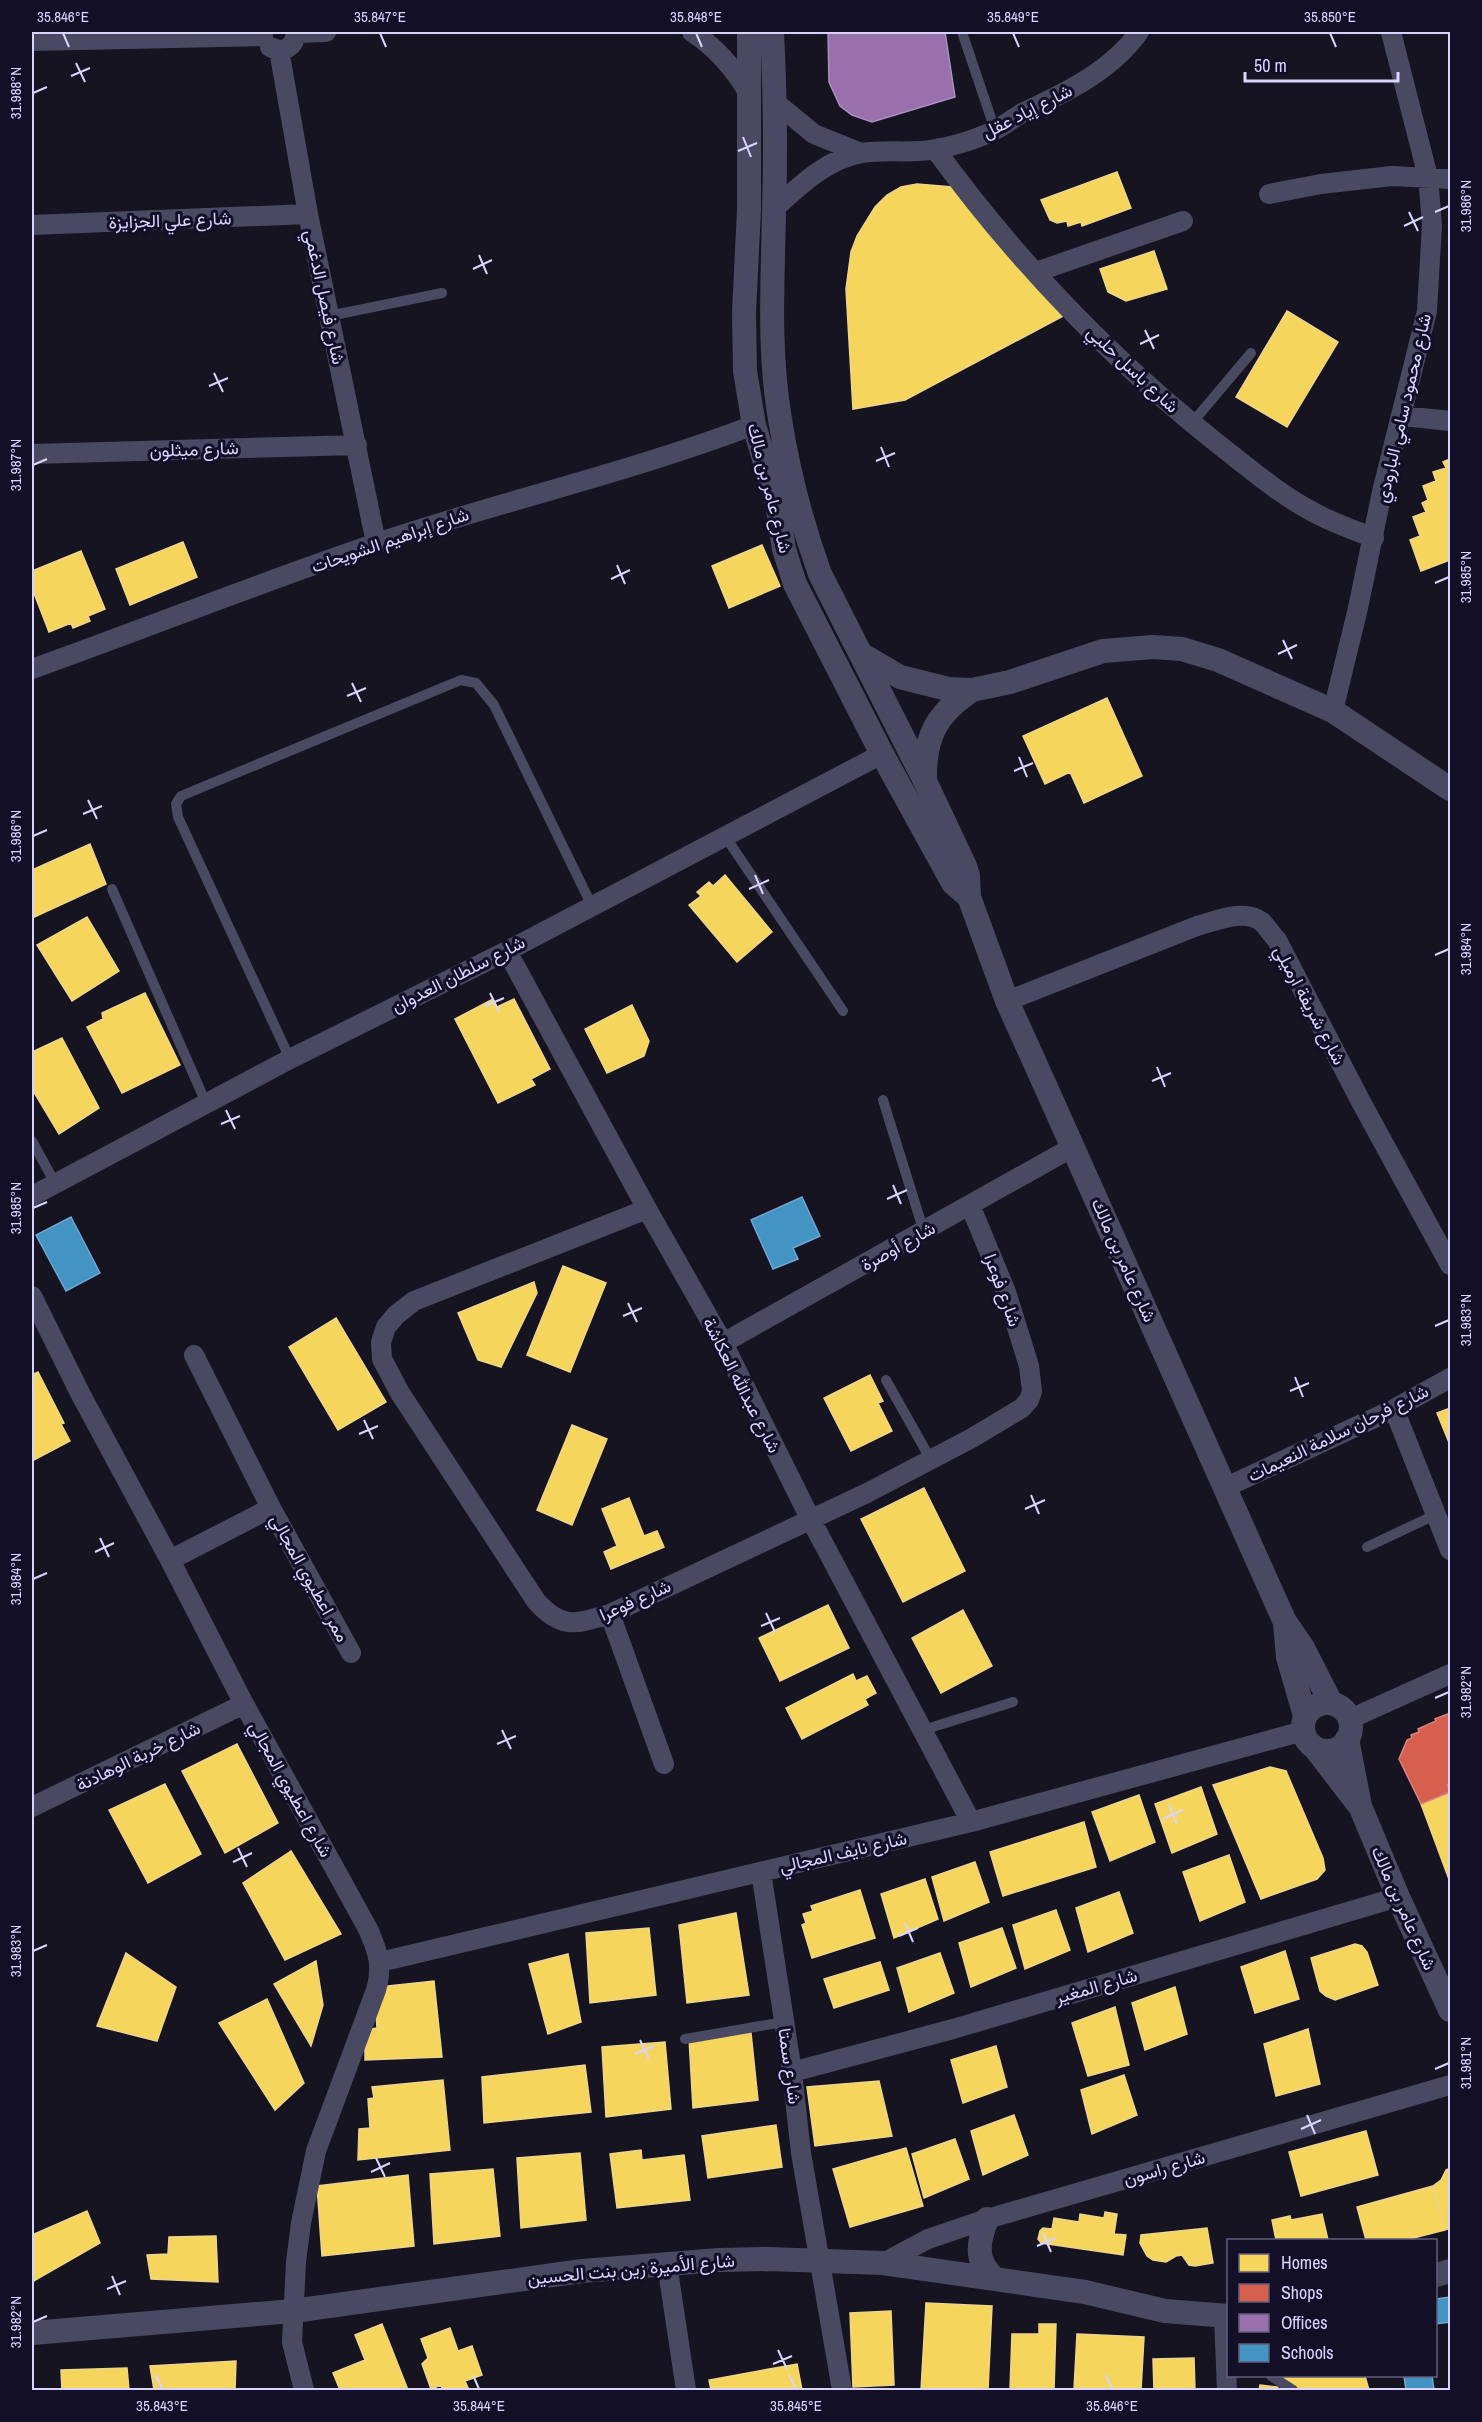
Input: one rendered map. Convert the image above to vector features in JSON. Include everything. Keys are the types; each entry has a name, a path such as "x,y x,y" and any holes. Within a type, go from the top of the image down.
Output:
{"street":[{"path":"32,41 263,34 268,46 279,50 292,45 297,32 327,32"},
{"path":"692,32 710,43 722,56 749,94"},
{"name":"شارع عامر بن مالك","path":"749,32 749,210 744,353 748,398 777,502 784,549 795,584 882,754 953,883 969,897"},
{"name":"شارع عامر بن مالك","path":"772,32 776,104 773,316 780,418 809,543 820,573 925,781 965,866 969,897 1007,1000 1284,1620 1303,1648 1331,1703"},
{"name":"شارع إياد عقل","path":"774,209 815,174 837,161 861,153 935,149 995,130 1022,113 1058,97 1087,80 1108,64 1139,32"},
{"name":"شارع محمود سامي البارودي","path":"1333,711 1426,311 1432,225 1428,177 1391,32"},
{"name":"شارع فيصل الدغمي","path":"279,50 308,214 376,543"},
{"name":"شارع إياد عقل","path":"776,104 814,134 861,153"},
{"name":"شارع باسل حلبي","path":"935,149 956,178 1036,272 1124,362 1192,423 1259,476 1315,513 1374,538"},
{"path":"1269,194 1321,184 1392,176 1450,178"},
{"name":"شارع علي الجزايزة","path":"32,225 308,214"},
{"path":"1036,272 1183,220"},
{"path":"1402,416 1450,421"},
{"path":"754,425 780,418"},
{"name":"شارع إبراهيم الشويحات","path":"32,669 376,543 492,506 641,465 754,425"},
{"name":"شارع ميثلون","path":"32,454 357,445"},
{"path":"859,652 900,678 948,689 972,690 1010,681 1103,651 1153,647 1182,649 1218,660 1333,711 1450,789"},
{"path":"925,781 925,759 930,738 940,719 954,703 972,690"},
{"name":"شارع سلطان العدوان","path":"32,1194 290,1059 507,951 882,754"},
{"name":"شارع شريفة ارميلي","path":"1007,1000 1197,926 1229,917 1246,916 1261,921 1277,940 1360,1100 1450,1265"},
{"name":"شارع عبدالله العكاشة","path":"507,951 647,1209 723,1343 810,1518 971,1822"},
{"name":"شارع أوصرة","path":"723,1343 1073,1147"},
{"name":"شارع فوعرا","path":"647,1209 414,1301 396,1315 386,1328 381,1342 382,1359 400,1393 536,1601 547,1613 565,1623 581,1622 610,1614 867,1493 931,1460 1022,1408 1029,1400 1032,1390 1029,1366 1006,1292 969,1205"},
{"name":"شارع اعطيوي المجالي","path":"32,1296 81,1395 244,1704 368,1929 380,1962 380,1977 376,1990 316,2151 301,2223 292,2342 304,2391"},
{"path":"194,1355 271,1508"},
{"name":"شارع فرحان سلامة النعيمات","path":"1224,1488 1394,1409 1450,1378"},
{"path":"1394,1409 1450,1550"},
{"name":"ممر اعطيوي المجالي","path":"170,1560 271,1508 351,1653"},
{"path":"610,1614 664,1764"},
{"name":"شارع عامر بن مالك","path":"1284,1620 1288,1657 1308,1732 1360,1806 1398,1897 1450,2010"},
{"path":"1348,1729 1342,1709 1331,1703 1316,1705 1308,1732 1333,1750 1348,1729 1450,1674"},
{"name":"شارع خربة الوهادنة","path":"32,1808 244,1704"},
{"name":"شارع عامر بن مالك","path":"1348,1729 1360,1806"},
{"name":"شارع نايف المجالي","path":"380,1962 971,1822 1308,1732"},
{"name":"شارع سمتا","path":"761,1872 792,2072 801,2153 842,2391"},
{"name":"شارع المغير","path":"792,2072 953,2030 1398,1897"},
{"name":"شارع راسون","path":"883,2262 928,2239 987,2219 1450,2085"},
{"path":"987,2219 980,2236 978,2252 986,2272 994,2279"},
{"name":"شارع الأميرة زين بنت الحسين","path":"32,2333 293,2311 559,2274 719,2260 883,2262 1085,2292 1165,2311 1226,2316"},
{"path":"667,2264 686,2391"},
{"path":"1226,2316 1227,2391"}],"lane":[{"path":"962,32 995,130"},
{"path":"329,316 442,293"},
{"path":"1192,423 1251,354"},
{"path":"290,1059 178,817 176,804 181,796 461,680 476,683 494,705 592,906"},
{"path":"725,836 843,1011"},
{"path":"112,889 206,1103"},
{"path":"883,1100 924,1232"},
{"path":"32,1142 55,1183"},
{"path":"886,1380 931,1460"},
{"path":"1367,1547 1437,1514"},
{"path":"924,1730 1013,1702"},
{"path":"685,2039 784,2022"},
{"path":"1272,2377 1293,2391"}],"building: Homes":[{"path":"1117,172 1131,208 1082,226 1081,222 1068,226 1067,221 1057,223 1050,220 1041,200"},
{"path":"917,184 953,187 1065,315 905,400 853,409 846,289 851,252 857,236 875,207 887,195 901,187"},
{"path":"1154,251 1167,289 1126,301 1108,292 1100,269"},
{"path":"1287,311 1338,342 1287,427 1236,397"},
{"path":"1450,459 1450,560 1421,571 1410,540 1420,536 1413,517 1426,512 1422,503 1428,500 1423,486 1436,481 1433,472 1446,468 1443,462"},
{"path":"183,542 197,577 130,605 116,569"},
{"path":"762,545 780,586 729,608 712,566"},
{"path":"81,551 105,609 88,616 90,621 73,628 71,623 49,632 32,588 32,571"},
{"path":"1107,698 1142,776 1084,803 1070,772 1045,784 1023,736"},
{"path":"90,844 106,884 32,918 32,870"},
{"path":"725,875 772,932 737,962 689,905 701,896 697,892 709,882 713,886"},
{"path":"87,917 119,971 72,1001 37,945"},
{"path":"145,993 180,1065 122,1093 87,1027 103,1019 102,1013"},
{"path":"493,999 497,1007 514,999 550,1069 531,1079 535,1085 498,1103 455,1019"},
{"path":"632,1005 649,1041 644,1056 607,1073 585,1029"},
{"path":"62,1038 99,1108 59,1134 32,1089 32,1052"},
{"path":"563,1266 606,1283 570,1372 527,1355"},
{"path":"534,1282 537,1293 501,1367 478,1360 458,1313"},
{"path":"336,1318 386,1402 338,1430 289,1347"},
{"path":"32,1369 34,1374 38,1372 64,1423 61,1424 70,1441 32,1461"},
{"path":"870,1375 883,1401 878,1403 892,1431 851,1451 824,1398"},
{"path":"1450,1408 1450,1445 1437,1413"},
{"path":"572,1425 607,1439 572,1525 537,1510"},
{"path":"924,1488 965,1571 903,1602 861,1519"},
{"path":"629,1498 644,1536 657,1531 664,1547 611,1569 604,1552 617,1546 602,1509"},
{"path":"828,1605 849,1648 780,1681 759,1638"},
{"path":"963,1610 992,1666 941,1693 912,1638"},
{"path":"853,1674 856,1681 867,1676 876,1693 865,1699 868,1705 802,1739 786,1708"},
{"path":"237,1744 278,1823 225,1853 182,1771"},
{"path":"1270,1767 1286,1771 1323,1858 1325,1870 1317,1879 1261,1899 1213,1785"},
{"path":"165,1784 201,1854 148,1883 109,1810"},
{"path":"1201,1787 1217,1834 1172,1853 1155,1804"},
{"path":"1450,1793 1450,1882 1421,1804"},
{"path":"1139,1795 1155,1842 1110,1861 1092,1812"},
{"path":"1084,1822 1096,1867 1003,1896 990,1852"},
{"path":"291,1851 341,1934 285,1960 243,1883"},
{"path":"1229,1855 1245,1902 1200,1921 1183,1872"},
{"path":"975,1862 989,1902 944,1921 932,1877"},
{"path":"925,1879 938,1919 894,1938 881,1894"},
{"path":"860,1890 875,1938 812,1958 802,1925 806,1923 803,1914 813,1911 811,1906"},
{"path":"1119,1892 1133,1933 1088,1952 1076,1908"},
{"path":"1056,1910 1070,1950 1025,1969 1013,1925"},
{"path":"736,1913 749,1995 687,2003 679,1925"},
{"path":"649,1928 656,1995 590,2003 586,1933"},
{"path":"1002,1928 1016,1968 971,1987 959,1943"},
{"path":"1355,1944 1362,1946 1367,1952 1378,1985 1335,2000 1326,1996 1320,1991 1311,1958"},
{"path":"1285,1951 1299,1999 1255,2013 1241,1967"},
{"path":"126,1953 176,1987 157,2041 97,2026"},
{"path":"940,1953 954,1993 909,2012 897,1968"},
{"path":"568,1954 581,2022 548,2034 529,1964"},
{"path":"316,1961 323,2005 311,2046 274,1984"},
{"path":"880,1962 889,1990 834,2008 824,1979"},
{"path":"434,1981 442,2057 365,2060 365,2030 377,2028 375,1999 379,1987"},
{"path":"1175,1987 1187,2034 1145,2050 1132,2003"},
{"path":"267,1999 304,2083 275,2110 219,2023"},
{"path":"1115,2007 1129,2065 1088,2076 1072,2023"},
{"path":"1308,2029 1320,2084 1276,2096 1264,2044"},
{"path":"751,2033 758,2100 693,2108 689,2038"},
{"path":"665,2042 671,2109 606,2117 602,2047"},
{"path":"996,2046 1007,2087 963,2103 951,2060"},
{"path":"585,2065 591,2112 484,2123 482,2077"},
{"path":"1124,2075 1137,2115 1092,2134 1081,2090"},
{"path":"443,2080 450,2150 358,2160 359,2129 370,2128 368,2099 374,2098 372,2087"},
{"path":"879,2081 892,2136 815,2146 807,2087"},
{"path":"1014,2115 1028,2155 983,2175 971,2131"},
{"path":"776,2125 782,2167 708,2178 702,2136"},
{"path":"1366,2131 1378,2175 1301,2196 1289,2152"},
{"path":"955,2139 969,2179 924,2198 912,2154"},
{"path":"906,2148 923,2206 850,2227 833,2169"},
{"path":"641,2150 642,2160 684,2155 690,2200 617,2208 610,2154"},
{"path":"580,2153 586,2220 521,2228 517,2158"},
{"path":"1450,2168 1450,2228 1445,2230 1433,2186"},
{"path":"493,2169 500,2236 434,2244 430,2174"},
{"path":"408,2175 414,2246 322,2256 317,2186"},
{"path":"1433,2186 1445,2230 1410,2239 1366,2239 1357,2207"},
{"path":"87,2211 100,2243 32,2282 32,2235"},
{"path":"1105,2212 1117,2214 1114,2234 1126,2235 1123,2255 1041,2243 1038,2239 1043,2228 1052,2229 1054,2218 1079,2222 1080,2214 1104,2218"},
{"path":"1322,2214 1328,2239 1276,2239 1272,2220 1290,2216 1291,2220"},
{"path":"1207,2228 1213,2263 1189,2265 1182,2255 1166,2262 1153,2260 1147,2256 1140,2243 1141,2235"},
{"path":"216,2236 218,2282 151,2279 147,2255 168,2254 169,2237"},
{"path":"926,2303 992,2306 988,2390 921,2390"},
{"path":"891,2311 894,2385 853,2387 850,2313"},
{"path":"382,2324 408,2390 340,2390 333,2373 365,2360 355,2335"},
{"path":"1039,2324 1056,2324 1054,2390 1010,2390 1012,2334 1039,2334"},
{"path":"450,2328 458,2351 472,2346 482,2375 465,2381 469,2390 443,2390 441,2385 431,2389 422,2364 428,2358 421,2339"},
{"path":"1077,2334 1144,2337 1141,2390 1074,2390"},
{"path":"1194,2358 1195,2390 1154,2390 1153,2359"},
{"path":"236,2361 235,2390 154,2390 150,2366"},
{"path":"797,2364 802,2390 711,2390 709,2380"},
{"path":"127,2368 129,2390 62,2390 61,2370"},
{"path":"1279,2377 1365,2377 1369,2390 1297,2390"},
{"path":"1260,2385 1277,2387 1280,2390 1259,2390"}],"building: Shops":[{"path":"1450,1713 1450,1784 1447,1785 1450,1792 1421,1804 1399,1759 1407,1740 1412,1738 1411,1735 1419,1732 1418,1729 1436,1721 1435,1719"}],"building: Offices":[{"path":"828,32 945,32 955,97 872,122 852,115 840,106 829,82"}],"building: Schools":[{"path":"802,1197 820,1236 793,1248 798,1259 773,1269 751,1220"},
{"path":"71,1217 100,1273 66,1291 36,1235"},
{"path":"1450,2297 1450,2322 1437,2324 1437,2299"},
{"path":"1404,2377 1432,2377 1434,2390 1406,2390"}]}
